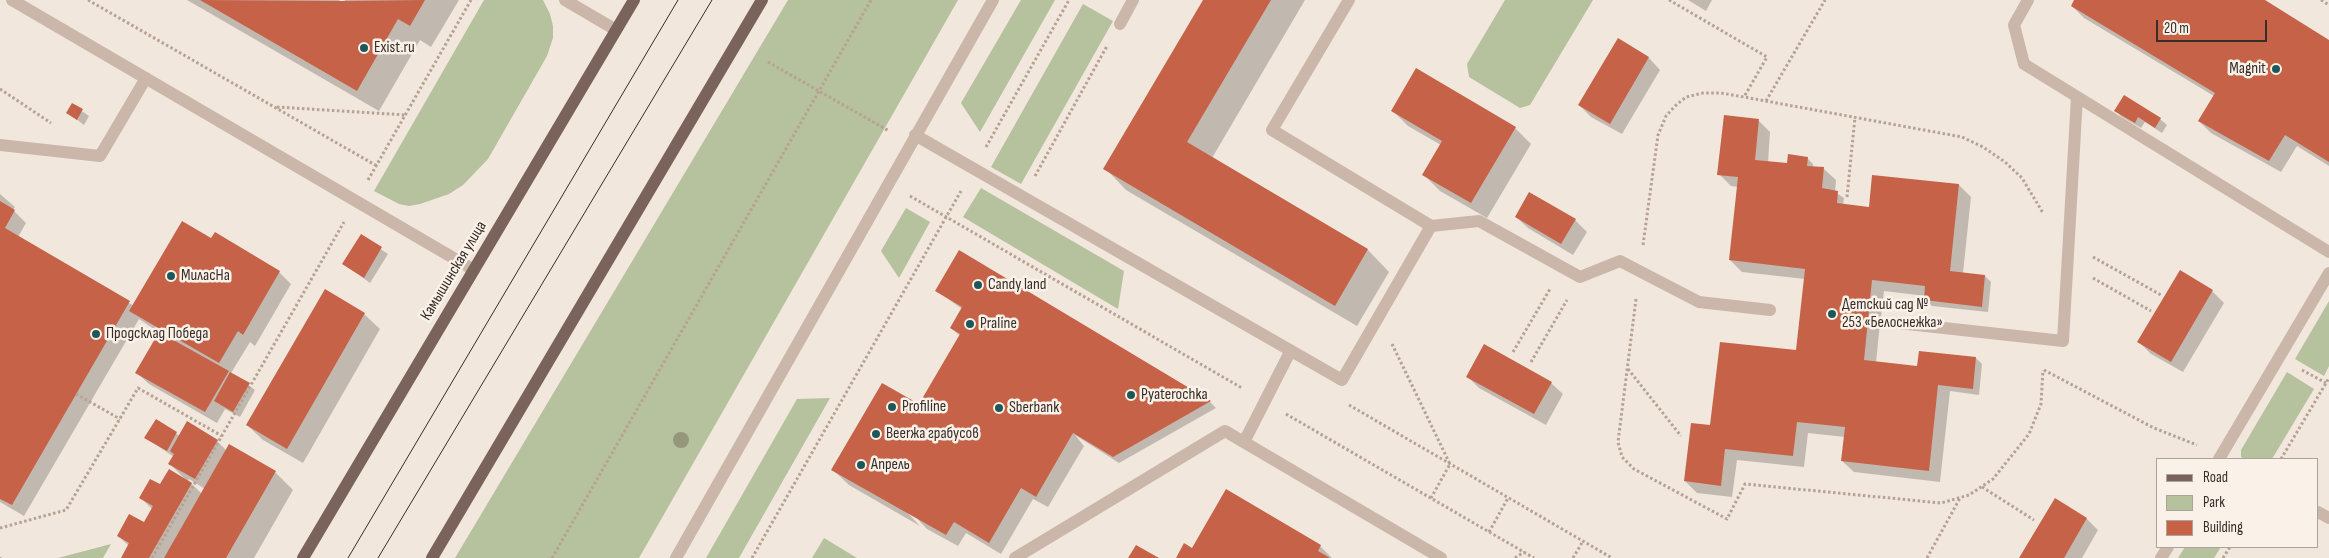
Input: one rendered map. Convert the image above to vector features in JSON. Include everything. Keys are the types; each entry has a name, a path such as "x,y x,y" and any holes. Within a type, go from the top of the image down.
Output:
{"main road":[{"name":"Камышинская улица","path":"303,558 634,0"},
{"path":"432,558 762,0"}],"street":[{"path":"12,0 474,270"},
{"path":"565,0 616,30"},
{"path":"676,558 993,0"},
{"path":"1120,24 1133,0"},
{"path":"1349,0 1272,130 1431,226 1479,221 1580,276 1620,261 1699,302 1770,310"},
{"path":"2028,0 2014,25 2024,64 2329,252"},
{"path":"0,145 100,156 146,78"},
{"path":"1898,323 2063,341 2077,97"},
{"path":"915,135 1290,352 1342,380 1431,226"},
{"path":"2223,458 2329,273"},
{"path":"1244,442 1290,352"},
{"path":"1015,558 1225,431 1441,558"}],"path":[{"path":"88,0 377,166"},
{"path":"152,558 471,0"},
{"path":"552,558 872,0"},
{"path":"752,558 1069,0"},
{"path":"1669,0 1767,57 1744,97"},
{"path":"1766,101 1825,0"},
{"path":"2321,0 2329,5"},
{"path":"1023,197 1120,24"},
{"path":"768,62 891,132"},
{"path":"2046,340 2041,404 2029,434 1993,479 1982,487 1961,497 1941,503 1918,502 1745,484 1727,519 1634,469 1622,457 1618,442 1658,135 1666,116 1686,97 1704,93 1721,93 1962,137 1983,147 2005,162 2022,178 2054,231 2069,238 2160,294"},
{"path":"274,107 406,115"},
{"path":"1847,197 1855,118"},
{"path":"2068,263 2151,311"},
{"path":"1513,352 1563,267"},
{"path":"1531,362 1580,276"},
{"path":"1379,316 1450,464"},
{"path":"1628,368 1681,436"},
{"path":"2043,370 2154,428 2223,458"},
{"path":"2282,458 2329,378"},
{"path":"1342,380 1332,395 1612,558"},
{"path":"0,528 66,510 138,388 222,436"},
{"path":"76,394 120,419"},
{"path":"1431,498 1450,464"},
{"path":"1982,487 2034,520"},
{"path":"1927,558 1961,497"},
{"path":"1489,532 1508,498"},
{"path":"1573,558 1583,541"},
{"path":"1515,558 1524,552"}],"green space":[{"path":"484,0 543,0 550,14 553,26 553,38 547,56 488,159 463,185 449,194 420,204 409,206 399,204 374,191"},
{"path":"788,0 958,0 639,558 455,558"},
{"path":"1021,0 1055,0 980,132 961,103"},
{"path":"1505,0 1593,0 1530,105 1520,108 1469,77 1467,64"},
{"path":"1083,4 1113,21 1021,184 991,167"},
{"path":"981,188 1124,271 1118,309 963,217"},
{"path":"906,208 930,222 899,278 881,251"},
{"path":"2329,301 2329,366 2324,376 2295,359"},
{"path":"2287,372 2314,389 2273,458 2242,458 2241,450"},
{"path":"830,398 739,558 706,558 797,399"},
{"path":"824,538 857,558 812,558"},
{"path":"111,544 103,558 58,558"},
{"path":"2184,548 2220,548 2214,558 2178,558"}],"building":[{"path":"200,0 425,0 410,26 398,19 357,91"},
{"path":"1203,0 1271,0 1187,142 1368,249 1335,306 1103,169"},
{"path":"2074,0 2265,0 2329,40 2329,162 2285,135 2269,161 2198,121 2215,93 2071,6"},
{"path":"1618,38 1649,57 1610,124 1578,105"},
{"path":"1416,68 1516,127 1471,203 1422,175 1442,141 1391,111"},
{"path":"2124,95 2161,118 2155,128 2138,117 2135,123 2114,111"},
{"path":"72,103 83,109 77,120 66,113"},
{"path":"1724,115 1759,119 1755,160 1787,163 1788,154 1808,157 1807,166 1824,167 1822,188 1838,191 1837,203 1869,207 1872,175 1959,184 1950,271 1985,275 1982,307 1924,300 1925,286 1872,280 1864,360 1917,366 1919,351 1976,357 1973,389 1938,385 1929,471 1841,461 1845,427 1797,422 1793,456 1725,449 1721,486 1684,481 1691,423 1710,425 1720,342 1796,350 1805,269 1729,260 1738,177 1717,175"},
{"path":"1529,192 1576,219 1561,244 1515,217"},
{"path":"0,201 15,210 5,228 130,301 12,505 0,499"},
{"path":"182,221 211,238 215,232 280,271 243,335 238,331 219,363 129,311"},
{"path":"361,234 382,247 364,278 342,264"},
{"name":"Sberbank","path":"959,250 1211,401 1113,457 1073,433 1036,497 1021,488 989,543 954,522 946,535 831,470 882,383 919,404 960,334 950,328 962,307 935,291"},
{"path":"2180,270 2213,290 2171,362 2137,342"},
{"path":"325,289 365,313 287,449 246,425"},
{"path":"159,332 229,371 205,412 135,373"},
{"path":"1484,344 1552,382 1534,414 1466,377"},
{"path":"230,372 250,383 233,412 214,401"},
{"path":"156,419 177,432 167,451 144,438"},
{"path":"187,421 218,440 195,479 168,464 174,454 170,451"},
{"path":"229,444 276,471 226,558 164,558"},
{"path":"169,469 192,483 149,558 121,558 129,543 117,536 129,514 144,522 153,506 139,498 150,479 160,484"},
{"path":"1226,489 1321,545 1318,551 1330,558 1176,558 1184,543 1192,548"},
{"path":"2055,498 2087,518 2064,558 2019,558"},
{"path":"1136,545 1159,558 1128,558"}],"tram line":[{"path":"348,558 678,0"},
{"path":"378,558 712,0"}],"place":[{"name":"Exist.ru","path":"364,48"},
{"name":"Magnit","path":"2276,69"},
{"name":"МиласНа","path":"171,276"},
{"name":"Candy land","path":"978,285"},
{"name":"Детский сад № 253 «Белоснежка»","path":"1832,314"},
{"name":"Praline","path":"970,324"},
{"name":"Продсклад Победа","path":"96,334"},
{"name":"Pyaterochka","path":"1131,395"},
{"name":"Profiline","path":"892,407"},
{"name":"Sberbank","path":"999,408"},
{"name":"Beerжа грабусов","path":"876,434"},
{"name":"Апрель","path":"861,465"}]}
